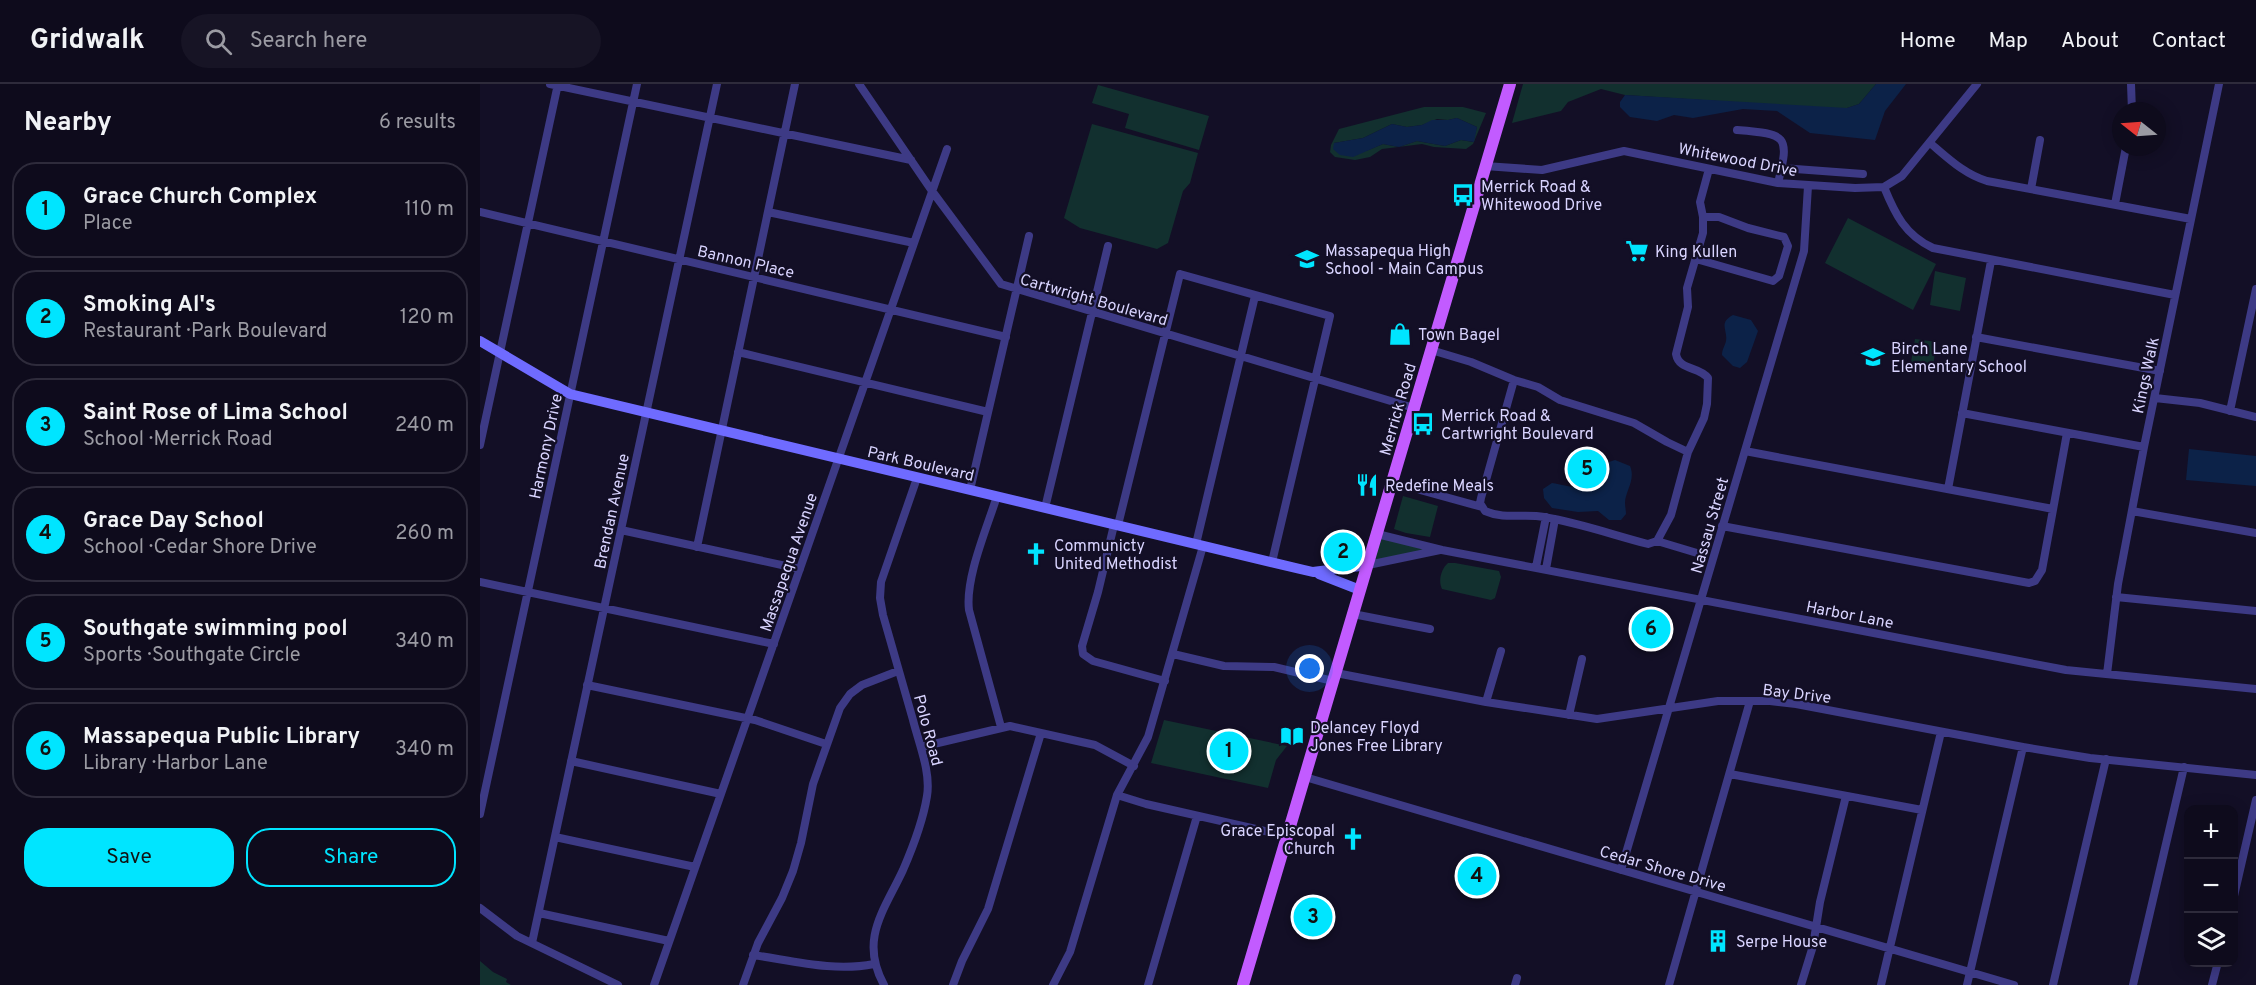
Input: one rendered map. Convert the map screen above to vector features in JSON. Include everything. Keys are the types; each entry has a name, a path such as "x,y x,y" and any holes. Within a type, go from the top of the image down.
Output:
{"main road":[{"name":"Merrick Road","path":"1243,985 1510,84"},
{"name":"Park Boulevard","path":"480,341 570,394 1313,572 1368,565"},
{"path":"1313,572 1360,590"}],"street":[{"name":"Harmony Drive","path":"480,814 637,84"},
{"name":"Brendan Avenue","path":"532,943 717,84"},
{"path":"697,547 795,84"},
{"name":"Cartwright Boulevard","path":"859,84 1001,284 1414,408"},
{"path":"1977,84 1902,176 1884,187 1902,225 1922,243 1946,252 2175,295"},
{"path":"2131,84 2132,102"},
{"name":"Kings Walk","path":"2107,674 2116,597 2144,447 2220,84"},
{"path":"480,445 555,85 911,160"},
{"path":"1737,130 1766,132 1778,137 1786,147 1778,183"},
{"path":"2031,189 2040,140"},
{"path":"1930,143 1974,177 2191,219"},
{"name":"Massapequa Avenue","path":"654,985 947,149"},
{"name":"Whitewood Drive","path":"1485,166 1542,170 1624,151 1778,183 1808,186 1884,187"},
{"path":"2115,204 2124,156"},
{"path":"1782,168 1863,174"},
{"path":"1657,541 1676,502 1689,452 1704,418 1709,383 1708,378 1702,372 1679,363 1676,354 1687,314 1687,288 1703,233 1700,202 1709,169"},
{"name":"Nassau Street","path":"1621,870 1804,251 1808,186"},
{"name":"Bannon Place","path":"480,212 1006,337"},
{"path":"768,212 914,243"},
{"path":"1696,259 1773,281 1779,276 1788,246 1788,242 1781,235 1748,228 1719,217 1703,218"},
{"path":"970,490 1029,236"},
{"path":"1045,508 1090,312 1108,246"},
{"path":"1948,489 1991,261"},
{"path":"1165,681 1093,661 1083,654 1082,646 1116,525 1180,274 1330,316 1272,562"},
{"path":"2230,411 2256,289"},
{"path":"1053,985 1070,952 1117,795 1148,737 1173,654 1200,545 1255,296"},
{"path":"1977,337 2160,371"},
{"path":"1431,350 1538,387 1560,400 1634,423 1689,452"},
{"path":"738,352 988,412"},
{"path":"1482,507 1481,498 1514,380"},
{"path":"2154,398 2200,403 2256,417"},
{"path":"1962,413 2144,447"},
{"path":"1722,526 2029,584 2035,581 2042,570 2067,433"},
{"path":"1745,451 2053,509"},
{"name":"Polo Road","path":"884,985 874,964 874,938 877,921 909,856 927,797 928,779 921,747 898,671 880,598 881,582 917,477"},
{"path":"1420,490 1482,507 1485,511 1501,516 1546,517 1648,544 1657,541 1697,553"},
{"path":"997,496 970,583 968,600 1001,727"},
{"path":"2132,511 2256,533"},
{"path":"1536,567 1546,517"},
{"path":"1546,569 1555,519"},
{"path":"621,530 800,569"},
{"name":"Harbor Lane","path":"1377,534 1442,550 2066,670 2256,689"},
{"name":"Harbor Lane","path":"1368,565 1442,550"},
{"path":"480,582 774,644"},
{"path":"2116,597 2256,611"},
{"path":"1353,614 1430,629"},
{"path":"1486,702 1501,651"},
{"name":"Bay Drive","path":"1173,654 1224,666 1274,667 1597,719 1718,701 1796,704 2023,747 2106,759 2256,775"},
{"path":"1569,715 1582,659"},
{"path":"743,985 753,955 793,871 813,784 840,708 850,694 869,681 898,671"},
{"path":"587,685 755,720 826,744"},
{"path":"1669,985 1750,701"},
{"path":"921,747 1001,727 1017,727 1095,745 1134,766"},
{"path":"1881,985 1941,732"},
{"path":"953,985 962,961 988,909 1041,733"},
{"path":"1967,985 2023,747"},
{"path":"2053,985 2106,759"},
{"path":"571,761 721,794"},
{"path":"2133,985 2184,767"},
{"path":"1730,774 1922,810"},
{"name":"Cedar Shore Drive","path":"1305,777 2014,985"},
{"path":"1117,795 1287,836"},
{"path":"1801,985 1813,946 1846,796"},
{"path":"2238,879 2256,800"},
{"path":"1148,985 1197,816"},
{"path":"555,837 695,867"},
{"path":"480,908 508,932 618,985"},
{"path":"539,913 669,941"},
{"path":"753,955 835,968 874,964"},
{"path":"2212,985 2217,967"}],"green space":[{"path":"1523,84 1876,84 1859,104 1844,109 1625,95 1601,89 1568,102 1561,111 1512,123"},
{"path":"1098,85 1209,116 1199,150 1125,128 1129,114 1092,103"},
{"path":"1424,107 1463,107 1486,113 1473,144 1466,149 1422,144 1400,147 1417,141 1445,146 1461,140 1473,142 1477,127 1457,118 1437,119 1422,125 1407,127 1392,124 1363,138 1334,143 1366,151 1383,144 1399,147 1382,149 1370,157 1355,160 1335,157 1330,152 1339,129"},
{"path":"1092,124 1198,153 1190,183 1183,191 1168,243 1157,249 1080,228 1064,218"},
{"path":"1848,218 1936,264 1913,310 1825,263"},
{"path":"1935,271 1966,278 1960,311 1930,305"},
{"path":"1915,339 1937,342 1933,365 1911,362"},
{"path":"1573,457 1588,457 1598,461 1589,480 1567,478"},
{"path":"1403,496 1438,506 1430,537 1394,529"},
{"path":"1378,535 1439,550 1369,564"},
{"path":"1448,563 1499,571 1501,577 1495,598 1491,600 1442,589 1441,575"},
{"path":"1164,720 1287,746 1276,760 1268,788 1151,763"},
{"path":"480,961 493,972 507,979 506,982 511,985 480,985"}],"water":[{"path":"1876,84 1906,84 1885,111 1875,140 1810,133 1777,111 1743,109 1693,118 1674,115 1657,121 1630,117 1620,107 1620,102 1625,95 1847,108 1859,104"},
{"path":"1457,118 1477,127 1474,142 1461,140 1445,146 1417,141 1399,147 1383,144 1353,157 1340,155 1333,149 1334,143 1363,138 1392,124 1407,127 1422,125 1432,120"},
{"path":"1733,315 1751,320 1758,331 1747,362 1740,368 1733,366 1722,355 1726,341 1725,324"},
{"path":"2189,449 2256,456 2256,486 2186,480"},
{"path":"1615,460 1630,466 1632,471 1625,499 1626,514 1621,520 1609,520 1598,511 1578,512 1552,508 1544,498 1543,489 1552,483 1579,488 1593,486 1603,476 1609,462"}],"place":[{"name":"Merrick Road & Whitewood Drive","path":"1463,195"},
{"name":"King Kullen","path":"1637,251"},
{"name":"Massapequa High School - Main Campus","path":"1307,259"},
{"name":"Town Bagel","path":"1400,334"},
{"name":"Birch Lane Elementary School","path":"1873,357"},
{"name":"Merrick Road & Cartwright Boulevard","path":"1423,424"},
{"name":"Southgate swimming pool","path":"1587,469"},
{"name":"Redefine Meals","path":"1367,485"},
{"name":"Smoking Al's","path":"1343,552"},
{"name":"Communicty United Methodist","path":"1036,554"},
{"name":"Massapequa Public Library","path":"1651,629"},
{"name":"Delancey Floyd Jones Free Library","path":"1292,736"},
{"name":"Grace Church Complex","path":"1229,751"},
{"name":"Grace Episcopal Church","path":"1353,839"},
{"name":"Grace Day School","path":"1477,876"},
{"name":"Saint Rose of Lima School","path":"1313,917"},
{"name":"Serpe House","path":"1718,941"}]}
